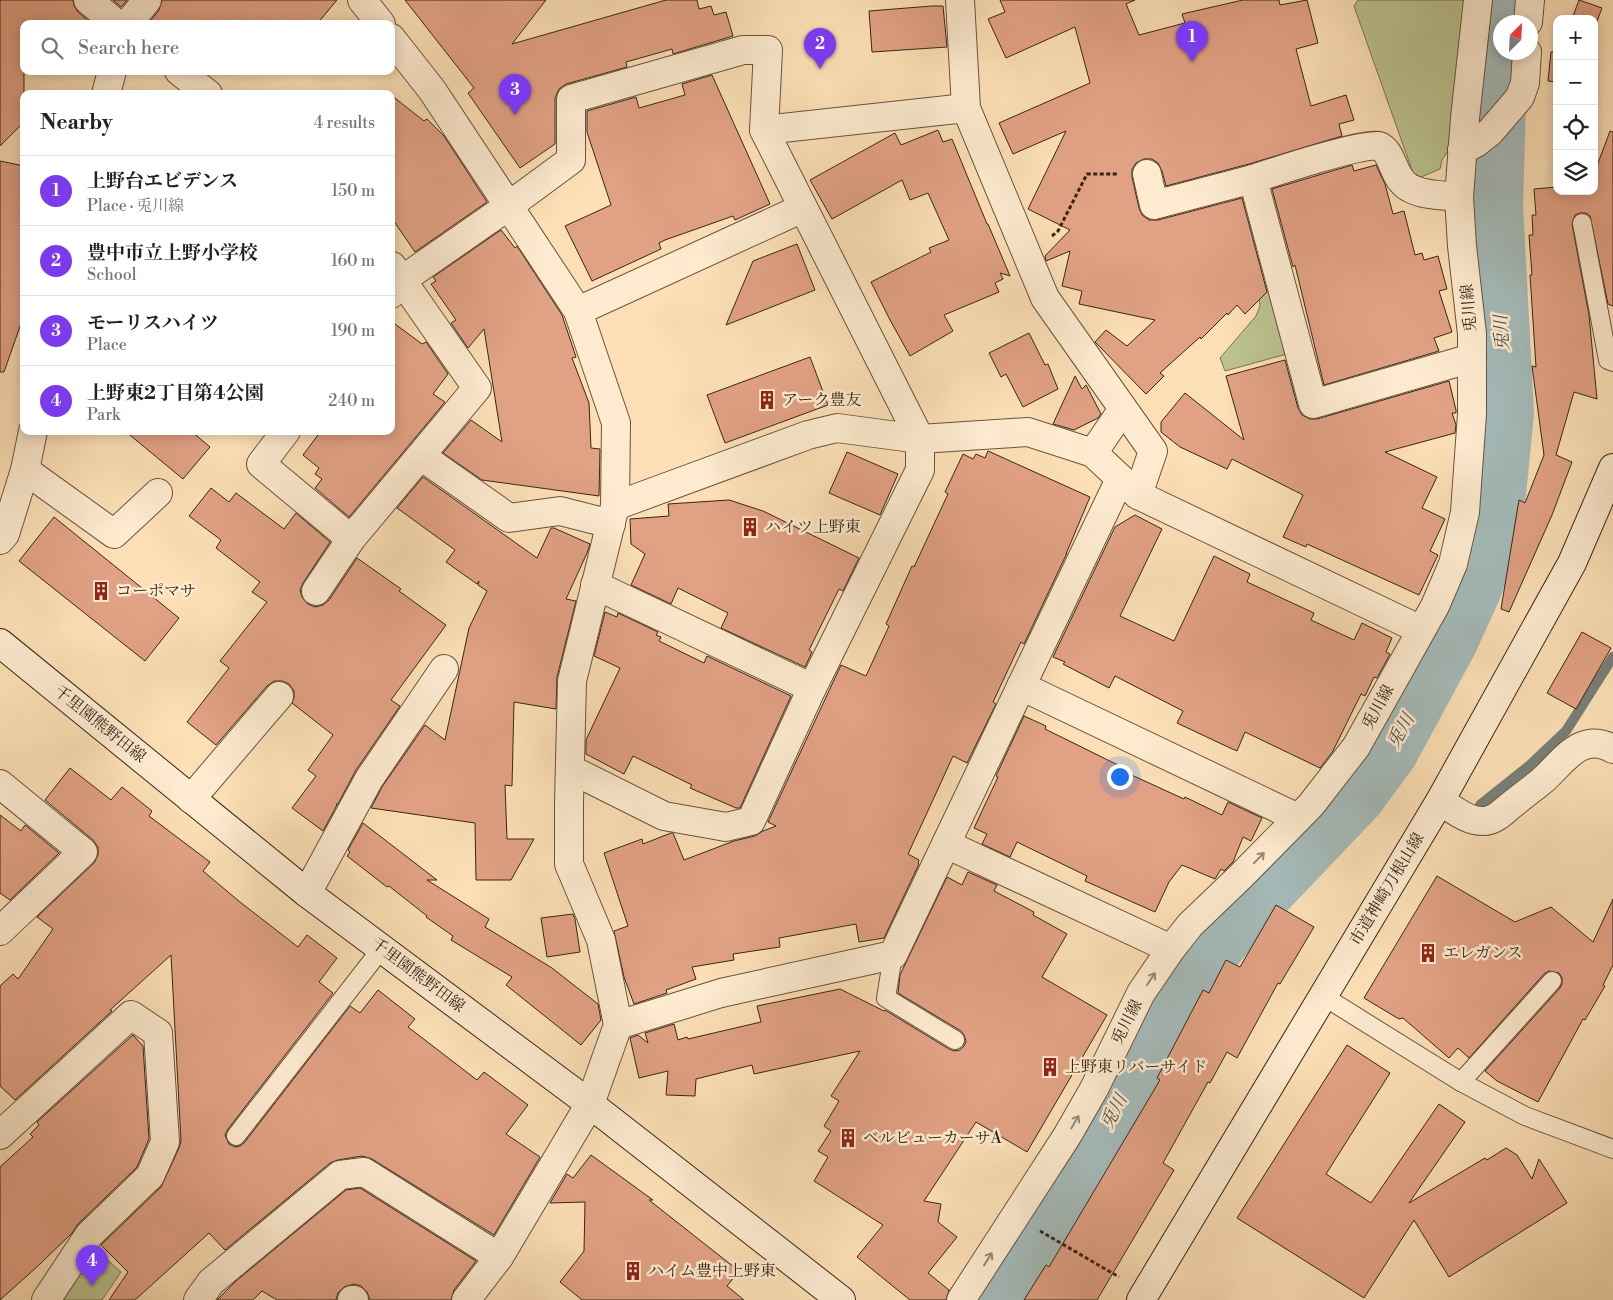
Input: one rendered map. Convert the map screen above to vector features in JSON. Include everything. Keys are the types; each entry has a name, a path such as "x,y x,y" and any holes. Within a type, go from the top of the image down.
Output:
{"street":[{"path":"88,0 112,20"},
{"path":"131,20 147,0"},
{"path":"362,0 377,20"},
{"path":"618,1025 721,992 893,955 1021,686 1129,487 1153,451 1045,298 966,108 960,0"},
{"name":"兎川線","path":"961,1300 1067,1136 1094,1089 1142,993 1171,949 1190,925 1311,805 1356,747 1435,606 1453,564 1465,512 1472,414 1472,334 1462,246 1459,197 1462,150 1478,0"},
{"path":"1529,15 1530,0"},
{"path":"395,43 432,90 510,205 578,311 616,423 613,515 572,681 569,864 601,940 618,1025 590,1104 499,1257 466,1300"},
{"path":"316,591 351,539 477,388 395,280 510,205 571,160 571,99 743,50 768,50 764,130 920,439 920,470 812,688 751,821 726,827 664,816 570,769"},
{"path":"1462,150 1476,144 1490,132 1520,97 1525,83 1526,60"},
{"path":"107,90 111,75"},
{"path":"184,75 203,90"},
{"path":"764,130 966,108"},
{"path":"1147,174 1154,205 1364,146 1376,145 1380,146 1387,153 1397,177 1408,187 1424,193 1459,197"},
{"path":"1253,178 1312,404 1472,358"},
{"path":"578,311 803,208"},
{"path":"1093,453 1123,409"},
{"path":"421,456 509,518 560,511 613,515 808,435 837,428 920,439 1028,432 1093,453 1129,487 1421,630"},
{"path":"0,540 5,534 25,470 32,435"},
{"path":"283,435 261,464 351,539"},
{"name":"市道神崎刀根山線","path":"1143,1296 1440,801 1572,563 1613,468"},
{"path":"25,470 114,534 158,493"},
{"path":"595,585 812,688"},
{"name":"千里園熊野田線","path":"0,643 308,893 590,1104 841,1300"},
{"path":"308,893 369,779 444,669"},
{"path":"1021,686 1298,818"},
{"path":"191,799 280,696"},
{"path":"1440,801 1473,820 1489,821 1501,814 1543,780 1573,751 1588,744 1600,744 1613,749"},
{"path":"0,784 83,852 0,931"},
{"path":"946,844 1171,949"},
{"path":"0,1136 130,1016 158,1033 165,1142 150,1176 89,1234 46,1300"},
{"path":"198,1300 211,1282 340,1175 364,1172 499,1257"}],"lane":[{"path":"1582,223 1608,360 1613,362"},
{"path":"236,1136 382,948"},
{"path":"893,955 886,998 955,1040"},
{"path":"1461,1082 1552,981"},
{"path":"1323,996 1461,1082 1525,1116 1613,1149"}],"path":[{"path":"1030,260 1058,231 1087,174 1147,174"},
{"path":"1032,1226 1143,1296"}],"green space":[{"path":"1358,0 1471,0 1451,146 1442,160 1440,169 1421,177 1413,173 1354,6"},
{"path":"1269,286 1287,354 1225,371 1220,358 1256,316 1260,306 1258,290"},
{"path":"95,1249 121,1272 102,1300 62,1300"}],"building":[{"path":"0,0 73,0 78,12 87,20 20,20 20,75 24,75 24,90 20,90 20,126 0,146"},
{"path":"113,0 127,0 121,7"},
{"path":"162,0 337,0 320,20 151,20 159,10"},
{"path":"405,0 546,0 512,44 666,0 697,0 699,9 711,6 714,15 726,12 733,36 673,54 672,49 626,62 627,67 566,84 559,89 555,98 555,144 520,168 468,93 474,88"},
{"path":"1000,0 1135,0 1126,4 1139,35 1185,23 1182,14 1243,0 1279,0 1280,5 1307,0 1318,43 1296,49 1311,106 1346,95 1354,120 1339,124 1342,136 1249,164 1166,186 1158,163 1152,159 1144,159 1136,163 1132,169 1132,177 1139,208 1142,215 1149,220 1158,220 1242,198 1267,292 1245,314 1237,305 1228,315 1227,313 1201,339 1200,337 1160,373 1164,376 1146,394 1095,342 1106,330 1127,346 1155,320 1079,304 1082,291 1062,286 1070,251 1046,261 1045,256 1070,230 1028,209 1066,131 1013,154 999,123 1090,83 1075,27 1006,58 988,19 1005,12"},
{"path":"1579,0 1602,8 1598,18 1598,15 1573,15"},
{"path":"943,6 947,47 872,52 869,11"},
{"path":"1551,52 1553,52 1553,82 1548,81"},
{"path":"712,75 770,204 735,220 733,216 665,240 659,243 661,249 592,281 565,226 611,205 587,132 587,111 636,97 639,108 685,95 682,84"},
{"path":"395,98 424,121 427,119 444,136 487,202 415,252 395,223"},
{"path":"938,130 943,142 952,139 1010,276 1000,273 1003,279 995,283 999,292 944,315 953,331 910,356 871,282 931,252 929,248 949,240 928,193 910,200 902,180 832,219 810,180 895,133 901,145"},
{"path":"1610,131 1613,132 1613,306 1608,304 1590,216 1586,213 1575,215 1572,224 1589,315 1597,399 1574,392 1556,455 1572,462 1552,515 1509,612 1501,609 1519,500 1525,503 1544,455 1532,366 1536,367 1529,235 1533,235 1532,215 1536,215 1534,189 1553,187 1553,195 1598,195 1598,163"},
{"path":"0,161 20,165 20,326 4,372 0,372"},
{"path":"1352,165 1354,171 1376,165 1385,184 1393,214 1404,211 1415,255 1422,253 1424,260 1438,256 1447,289 1439,291 1452,332 1434,338 1439,351 1324,385 1295,265 1293,267 1272,189"},
{"path":"501,230 515,248 517,246 562,315 576,357 572,358 589,403 591,448 600,449 599,496 482,480 443,453 471,420 502,442 484,329 468,348 451,323 456,320 431,284 436,281 433,277"},
{"path":"797,244 815,290 726,325 753,261"},
{"path":"395,324 422,344 426,342 448,374 433,394 445,402 349,517 315,488 322,479 315,474 319,468 303,455 318,435 395,435"},
{"path":"1029,333 1045,365 1048,364 1058,389 1023,407 1006,374 1001,377 989,353"},
{"name":"アーク豊友","path":"810,357 828,405 725,443 707,395"},
{"path":"1285,360 1298,408 1302,415 1310,419 1317,419 1449,381 1456,410 1456,413 1452,413 1456,425 1455,433 1385,452 1437,477 1422,508 1445,519 1430,551 1438,555 1419,595 1307,544 1306,547 1283,537 1303,495 1232,459 1227,469 1180,447 1161,432 1161,422 1185,393 1244,440 1226,376"},
{"path":"1075,376 1082,389 1086,385 1101,414 1098,418 1074,430 1053,424"},
{"path":"130,435 196,435 210,447 183,479"},
{"path":"988,451 1090,497 1067,553 1024,644 1021,642 993,702 996,704 967,763 953,756 908,854 919,860 919,864 884,938 859,942 856,924 779,938 780,947 733,954 734,960 692,967 696,979 666,990 667,993 634,1004 624,977 614,931 628,926 604,853 642,839 643,844 673,833 684,860 734,841 755,836 776,826 768,822 841,665 866,676 889,626 886,624 948,494 945,492 963,454 973,459 976,454 985,458"},
{"path":"847,452 898,474 880,515 829,493"},
{"path":"423,477 537,558 551,528 590,544 566,599 576,601 557,677 556,709 514,702 512,786 505,785 507,839 534,839 511,880 476,880 475,823 371,808 382,787 425,725 445,740 469,628 487,591 478,585 479,581 477,584 446,562 455,550 397,508"},
{"path":"211,488 229,502 236,493 284,529 296,513 330,542 300,590 302,597 308,604 315,607 323,605 329,600 357,558 401,589 399,591 446,625 391,700 400,706 356,770 323,831 292,808 316,776 308,770 333,735 292,703 294,691 289,684 282,681 274,681 267,686 216,745 187,722 229,668 220,661 267,602 252,592 260,582 216,548 221,540 189,516"},
{"path":"729,500 763,511 859,558 843,591 839,589 809,650 812,652 805,667 721,628 728,613 678,588 671,604 631,585 645,554 631,544 630,519 669,516 668,504"},
{"path":"1135,515 1162,529 1120,616 1174,641 1214,556 1250,574 1247,582 1314,613 1311,620 1354,640 1362,623 1392,638 1386,652 1390,654 1377,678 1374,677 1365,696 1361,694 1333,751 1320,768 1245,732 1237,751 1177,723 1183,711 1115,676 1109,688 1053,657 1115,527"},
{"name":"コーポマサ","path":"54,517 179,618 145,661 19,561"},
{"path":"605,612 617,617 618,613 658,632 656,635 661,637 659,641 704,663 707,656 791,696 740,808 690,788 692,785 633,756 624,774 586,754 586,740 620,668 594,656"},
{"path":"1582,632 1611,648 1576,709 1547,693"},
{"path":"1024,716 1046,726 1045,729 1126,769 1125,772 1184,799 1185,797 1222,815 1228,802 1262,818 1251,841 1243,837 1233,862 1224,871 1221,869 1215,879 1182,865 1169,882 1155,912 1085,881 1087,876 1017,842 1010,857 982,844 987,834 974,828"},
{"path":"70,768 111,800 122,787 152,811 149,816 210,862 203,871 240,902 298,947 307,935 337,958 319,982 333,993 228,1129 225,1135 229,1144 235,1147 244,1143 350,1006 360,1013 378,990 415,1019 408,1027 477,1080 484,1072 528,1105 506,1134 540,1157 494,1235 372,1159 362,1156 338,1160 330,1163 225,1250 209,1233 135,1300 109,1300 128,1272 101,1245 161,1187 181,1141 171,955 15,1100 0,1086 0,986 13,974 18,979 53,929 37,917 94,863 98,855 98,847 93,840 45,800"},
{"path":"0,815 21,831 25,825 59,853 10,900 0,893"},
{"path":"363,823 437,880 427,880 489,919 485,927 552,968 598,1004 601,1020 581,1045 506,985 512,977 451,940 453,936 347,856 350,852 348,850"},
{"path":"968,872 997,885 994,891 1034,912 1033,915 1067,934 1042,977 1107,1015 1027,1152 976,1122 924,1201 941,1204 938,1222 957,1237 928,1273 949,1290 946,1300 910,1300 857,1257 883,1225 814,1181 828,1157 818,1151 831,1131 824,1126 839,1101 831,1096 860,1051 754,1074 752,1065 696,1079 695,1096 666,1095 668,1071 639,1078 630,1038 638,1035 648,1043 645,1033 674,1024 678,1040 761,1022 757,1006 840,989 885,1010 949,1049 954,1051 960,1050 966,1041 961,1031 898,993 900,975 947,877 962,885"},
{"path":"1437,876 1515,922 1551,907 1593,942 1613,899 1613,965 1603,985 1605,986 1585,1020 1583,1019 1538,1102 1497,1081 1485,1071 1560,988 1562,978 1559,973 1549,971 1544,974 1469,1058 1458,1048 1449,1058 1403,1018 1399,1019 1364,998"},
{"path":"1276,905 1314,927 1280,984 1278,983 1237,1058 1227,1052 1210,1083 1208,1082 1163,1163 1174,1170 1097,1300 1024,1300 1046,1265 1049,1267 1160,1080 1157,1078 1203,990 1209,993 1226,960 1240,967"},
{"path":"573,914 580,952 547,957 541,918"},
{"path":"133,1035 143,1046 149,1139 137,1167 78,1224 72,1233 0,1300 0,1167 33,1137 30,1134 39,1125 37,1122"},
{"path":"1347,1045 1390,1073 1326,1174 1371,1203 1439,1104 1465,1122 1409,1203 1485,1158 1487,1160 1506,1148 1517,1155 1532,1179 1539,1159 1567,1203 1449,1277 1414,1220 1364,1298 1237,1218"},
{"path":"591,1155 653,1200 649,1200 739,1271 727,1286 744,1300 582,1300 560,1282 584,1251 585,1202 550,1203 567,1174 573,1178"},
{"path":"360,1188 476,1261 454,1290 451,1300 370,1300 367,1292 361,1286 354,1284 344,1287 338,1293 336,1300 277,1300 262,1291 253,1300 217,1300 236,1281 346,1190"}],"waterway":[{"name":"兎川","path":"1506,15 1507,0"},
{"name":"兎川","path":"998,1300 1095,1147 1165,1015 1189,979 1232,928 1357,797 1390,752 1450,641 1475,586 1486,554 1497,505 1506,413 1495,205 1501,60"},
{"path":"1480,805 1530,765 1566,731 1613,657"}],"place":[{"name":"上野台エビデンス","path":"1192,62"},
{"name":"豊中市立上野小学校","path":"820,69"},
{"name":"モーリスハイツ","path":"515,115"},
{"name":"アーク豊友","path":"767,400"},
{"name":"ハイツ上野東","path":"750,527"},
{"name":"コーポマサ","path":"101,591"},
{"name":"エレガンス","path":"1428,953"},
{"name":"上野東リバーサイド","path":"1050,1067"},
{"name":"ベルビューカーサA","path":"848,1138"},
{"name":"ハイム豊中上野東","path":"633,1271"},
{"name":"上野東2丁目第4公園","path":"92,1286"}]}
